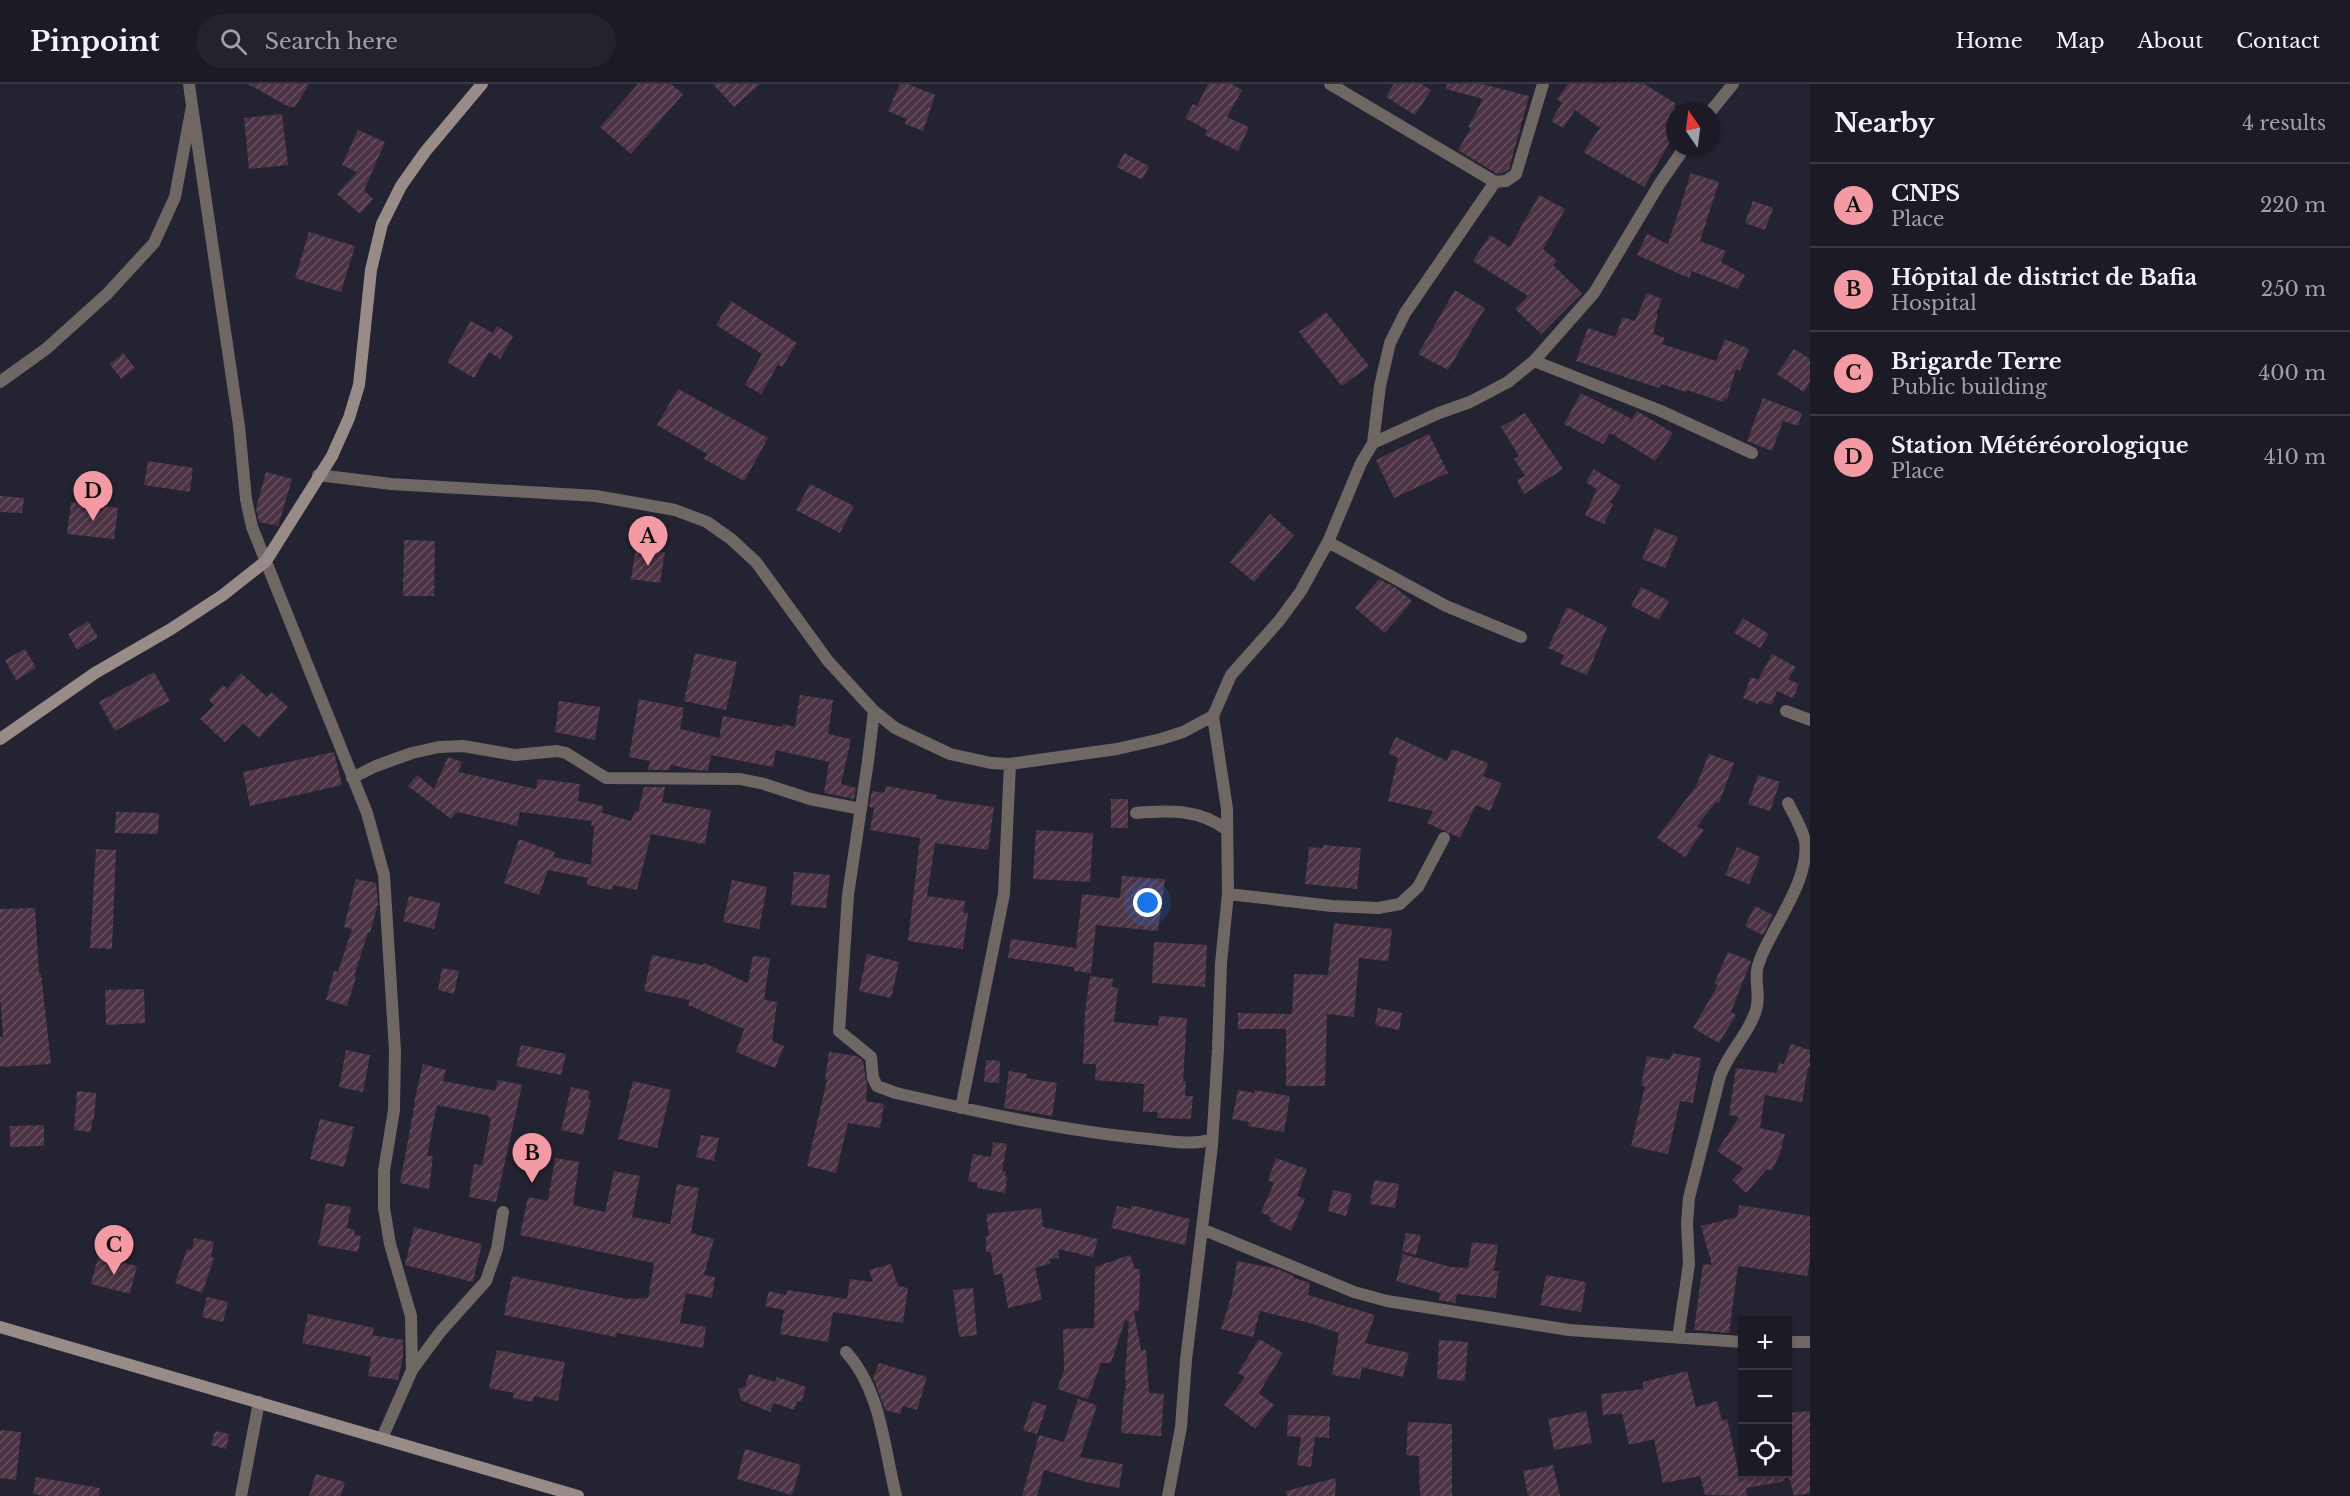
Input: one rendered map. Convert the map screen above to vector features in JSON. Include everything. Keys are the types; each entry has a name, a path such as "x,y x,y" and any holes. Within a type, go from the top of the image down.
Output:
{"street":[{"path":"189,84 238,426 246,499 252,526 367,813 384,875 395,1051 394,1110 384,1171 384,1208 390,1244 411,1316 412,1370"},
{"path":"0,739 95,673 171,629 223,595 266,561 332,456 349,418 358,385 371,270 382,224 401,186 425,152 482,84"},
{"path":"1330,84 1495,183 1506,181 1516,174 1543,84"},
{"path":"1718,102 1733,84"},
{"path":"0,382 46,349 107,294 154,243 175,197 192,106"},
{"path":"1373,443 1470,402 1508,382 1534,361 1594,293 1679,156"},
{"path":"1168,1496 1181,1427 1186,1360 1212,1139 1221,963 1228,894 1227,830 1222,769 1213,716 1231,675 1279,621 1301,591 1328,542 1361,463 1373,443 1380,386 1390,343 1405,313 1495,183"},
{"path":"1534,361 1661,411 1752,453"},
{"path":"318,475 391,484 596,496 675,510 707,522 731,539 756,562 828,661 873,711 895,728 950,754 991,763 1010,764 1117,749 1183,732 1213,716"},
{"path":"1328,542 1446,606 1521,637"},
{"path":"873,711 848,895 839,1032 871,1057 873,1078 877,1086 896,1093 961,1108 1052,1126 1187,1142 1204,1142 1212,1139"},
{"path":"1786,711 1810,720"},
{"path":"352,778 376,766 412,753 439,747 463,746 515,755 557,751 566,753 606,778 740,779 810,799 861,809"},
{"path":"961,1108 1004,894 1010,764"},
{"path":"1678,1338 1689,1264 1687,1223 1689,1198 1720,1076 1727,1058 1756,1011 1759,993 1757,970 1761,957 1800,879 1806,862 1805,841 1788,803"},
{"path":"1136,813 1166,810 1196,814 1217,822 1227,830"},
{"path":"1228,894 1332,906 1378,908 1400,904 1418,887 1444,838"},
{"path":"382,1438 412,1370 441,1331 486,1281 497,1250 504,1212"},
{"path":"1202,1228 1354,1292 1387,1301 1569,1330 1738,1342"},
{"path":"0,1327 578,1496"},
{"path":"1792,1342 1810,1342"},
{"path":"846,1353 866,1379 872,1396 896,1496"},
{"path":"241,1496 259,1402"}],"building":[{"path":"248,84 309,84 295,107 289,107"},
{"path":"638,84 671,84 683,94 631,154 600,127"},
{"path":"713,84 760,84 734,107"},
{"path":"900,84 908,84 935,95 923,131 905,124 907,119 888,111"},
{"path":"1208,84 1232,84 1242,90 1227,117 1249,127 1238,151 1205,135 1207,130 1185,118 1193,104 1197,106"},
{"path":"1394,84 1421,84 1431,90 1415,115 1386,97"},
{"path":"1447,84 1482,84 1529,96 1509,169 1497,174 1458,150 1471,128 1468,127 1483,99 1446,89"},
{"path":"1568,84 1644,84 1673,102 1666,102 1666,149 1644,187 1583,152 1600,128 1575,110 1563,128 1551,121 1562,103 1557,99"},
{"path":"282,114 288,165 249,169 244,118"},
{"path":"358,130 385,142 364,190 373,199 360,214 337,194 357,172 342,165"},
{"path":"1124,153 1149,166 1142,180 1117,167"},
{"path":"1691,173 1719,182 1700,241 1726,251 1721,262 1745,275 1738,289 1692,271 1689,278 1637,255 1647,234 1668,244"},
{"path":"1539,195 1565,209 1543,249 1557,261 1553,265 1582,293 1541,334 1515,309 1528,296 1473,261 1490,235 1510,247"},
{"path":"1753,201 1773,208 1765,230 1745,223"},
{"path":"309,232 355,246 341,292 295,278"},
{"path":"1455,290 1485,308 1448,370 1418,354"},
{"path":"1647,293 1662,299 1656,314 1658,314 1653,334 1665,338 1662,344 1716,361 1725,339 1749,349 1740,371 1736,369 1727,399 1724,398 1723,402 1661,384 1659,388 1576,361 1588,328 1615,337 1623,317 1635,321"},
{"path":"731,301 797,343 782,367 778,364 761,394 745,385 762,354 716,325"},
{"path":"1326,312 1369,366 1342,386 1299,332"},
{"path":"471,321 493,333 497,326 513,336 500,359 489,352 474,378 447,362"},
{"path":"1794,349 1810,359 1810,382 1804,392 1777,374"},
{"path":"123,353 135,368 121,379 110,364"},
{"path":"678,389 768,438 744,481 704,459 707,454 657,425"},
{"path":"1581,393 1632,419 1637,411 1673,433 1655,461 1615,436 1616,433 1614,435 1610,433 1603,444 1564,424"},
{"path":"1763,398 1802,413 1798,426 1783,421 1772,451 1747,441"},
{"path":"1525,413 1563,469 1524,494 1517,480 1525,476 1514,459 1519,456 1501,427"},
{"path":"1429,434 1448,473 1394,498 1376,460"},
{"path":"148,461 193,468 190,492 144,485"},
{"path":"1594,469 1621,486 1610,502 1613,504 1604,524 1585,515 1597,489 1586,482"},
{"path":"266,472 292,479 278,526 259,522 256,508"},
{"path":"810,484 854,506 840,533 796,510"},
{"path":"0,496 24,498 22,513 0,512"},
{"path":"71,502 118,508 114,539 67,534"},
{"path":"1270,514 1294,535 1254,582 1230,562"},
{"path":"1655,528 1678,537 1665,568 1642,559"},
{"path":"404,540 435,541 434,596 403,596"},
{"path":"636,548 665,552 660,583 631,579"},
{"path":"1379,579 1396,588 1412,601 1385,633 1355,608"},
{"path":"1641,587 1669,601 1659,620 1631,606"},
{"path":"1567,607 1607,627 1587,675 1560,664 1564,655 1548,648"},
{"path":"1743,618 1769,634 1760,648 1734,633"},
{"path":"88,621 98,637 77,650 68,634"},
{"path":"25,649 36,668 16,680 5,660"},
{"path":"695,653 737,662 726,710 684,701"},
{"path":"1772,654 1796,667 1788,679 1799,684 1793,698 1777,691 1772,705 1759,701 1758,704 1743,698 1751,677 1758,680"},
{"path":"154,672 170,701 115,731 99,702"},
{"path":"241,673 267,697 271,692 288,707 259,738 243,723 225,742 200,719 214,705 209,700 223,685 227,689"},
{"path":"800,695 833,700 828,734 851,739 841,784 856,788 854,799 824,793 829,762 776,750 773,767 711,755 708,771 671,765 669,770 648,770 650,761 629,757 639,699 684,708 680,729 719,738 723,716 782,727 783,724 795,727"},
{"path":"559,701 600,707 595,740 555,732"},
{"path":"1396,737 1447,761 1452,749 1488,763 1483,776 1502,783 1490,811 1476,805 1460,838 1427,823 1433,811 1388,801 1398,758 1388,753"},
{"path":"334,752 342,785 250,806 243,772"},
{"path":"1709,754 1734,763 1719,803 1716,802 1697,826 1704,830 1685,857 1657,838 1696,786"},
{"path":"448,757 462,762 458,772 536,789 538,779 580,784 578,801 603,806 602,813 631,821 635,811 638,812 644,787 665,787 662,802 711,810 705,844 651,834 637,890 613,885 612,890 587,885 588,878 548,870 539,895 504,883 519,839 555,852 553,857 591,865 594,826 591,826 592,821 520,812 517,826 457,812 451,819 408,786 417,775 434,789"},
{"path":"1758,775 1780,782 1770,811 1748,804"},
{"path":"886,786 937,795 936,799 994,807 988,850 935,843 927,896 965,901 963,913 968,913 963,949 908,941 920,838 870,830 874,808 869,807 872,791 884,793"},
{"path":"1111,799 1128,799 1128,828 1111,828"},
{"path":"116,812 159,813 158,834 115,833"},
{"path":"1036,830 1093,833 1090,882 1033,879"},
{"path":"1323,845 1361,848 1357,889 1305,884 1309,847 1323,848"},
{"path":"1737,847 1760,857 1749,884 1725,875"},
{"path":"96,849 116,850 112,949 90,948"},
{"path":"794,872 830,875 826,908 791,905"},
{"path":"1122,876 1165,879 1158,931 1096,925 1091,973 1074,971 1074,967 1008,958 1011,939 1076,948 1082,894 1120,898"},
{"path":"356,879 376,883 378,904 354,976 356,977 347,1006 326,1000 334,971 338,972 352,929 344,927"},
{"path":"732,880 767,887 759,929 723,922"},
{"path":"409,896 440,903 434,929 403,921"},
{"path":"1755,906 1773,915 1763,935 1745,926"},
{"path":"35,908 39,974 41,973 51,1064 0,1067 0,1037 3,1037 0,995 0,909"},
{"path":"1334,923 1392,929 1388,961 1359,958 1354,1017 1327,1014 1325,1086 1286,1086 1286,1029 1238,1029 1238,1013 1292,1014 1294,974 1328,975"},
{"path":"1154,942 1207,945 1205,987 1152,983"},
{"path":"1728,952 1751,961 1731,1012 1736,1015 1719,1043 1693,1028 1718,985 1714,984"},
{"path":"867,954 899,962 891,998 859,991"},
{"path":"652,955 703,965 704,963 748,983 753,956 770,958 764,1000 777,1002 772,1041 784,1046 775,1068 736,1052 744,1029 688,1005 690,1000 644,991"},
{"path":"442,968 459,971 454,994 438,990"},
{"path":"1090,976 1113,979 1112,987 1118,988 1114,1022 1158,1026 1159,1016 1187,1018 1183,1081 1186,1081 1185,1096 1193,1096 1189,1119 1157,1118 1158,1112 1143,1112 1144,1084 1095,1080 1096,1064 1083,1064 1085,1012"},
{"path":"144,989 145,1023 106,1025 105,990"},
{"path":"1378,1008 1402,1013 1399,1030 1375,1025"},
{"path":"1791,1044 1810,1050 1810,1067 1808,1067 1802,1102 1765,1095 1760,1128 1785,1134 1779,1156 1771,1171 1767,1169 1746,1193 1732,1180 1743,1168 1717,1151 1739,1117 1729,1115 1736,1068 1777,1073 1779,1063 1784,1064"},
{"path":"521,1045 566,1054 561,1075 516,1066"},
{"path":"346,1050 370,1055 363,1092 339,1087"},
{"path":"829,1052 857,1056 863,1061 867,1085 866,1101 884,1104 880,1128 848,1123 836,1173 807,1166 827,1080 825,1080"},
{"path":"1672,1053 1701,1058 1693,1103 1680,1101 1668,1154 1631,1146 1645,1086 1641,1086 1647,1056 1670,1060"},
{"path":"986,1060 1000,1061 999,1083 984,1082"},
{"path":"423,1064 446,1070 443,1081 495,1091 498,1080 522,1085 496,1202 469,1197 474,1164 482,1165 491,1119 489,1116 437,1105 427,1156 433,1156 429,1189 400,1183"},
{"path":"1009,1071 1027,1074 1026,1078 1057,1083 1052,1116 1004,1108"},
{"path":"633,1081 671,1090 657,1148 618,1139"},
{"path":"571,1087 590,1091 588,1099 591,1100 583,1135 561,1130"},
{"path":"1238,1090 1254,1093 1254,1090 1290,1096 1284,1132 1248,1126 1249,1122 1232,1119"},
{"path":"77,1091 96,1093 91,1132 74,1130"},
{"path":"320,1119 354,1127 344,1167 310,1159"},
{"path":"44,1125 44,1146 10,1147 10,1126"},
{"path":"701,1135 719,1138 714,1161 696,1157"},
{"path":"993,1142 1007,1144 1002,1171 1006,1171 1005,1176 1007,1177 1005,1193 977,1188 978,1183 968,1181 973,1154 991,1157"},
{"path":"555,1158 579,1162 573,1205 605,1212 614,1171 640,1176 632,1217 670,1224 677,1184 699,1188 691,1233 714,1239 704,1275 715,1277 712,1298 686,1293 680,1323 706,1327 703,1348 617,1333 616,1337 504,1315 512,1276 627,1299 648,1298 654,1263 520,1235 528,1197 548,1201"},
{"path":"1276,1158 1307,1169 1297,1196 1305,1199 1291,1231 1270,1221 1271,1217 1261,1212 1274,1183 1268,1180"},
{"path":"1374,1180 1399,1184 1395,1208 1370,1204"},
{"path":"1333,1190 1352,1194 1346,1216 1328,1211"},
{"path":"326,1203 351,1207 347,1228 355,1230 354,1235 361,1236 358,1252 318,1245"},
{"path":"1131,1205 1190,1219 1185,1245 1111,1228 1117,1206 1131,1209"},
{"path":"1739,1205 1810,1216 1810,1260 1807,1276 1738,1266 1729,1333 1694,1330 1703,1264 1712,1265 1701,1226 1737,1217"},
{"path":"1041,1208 1043,1227 1098,1239 1093,1257 1058,1249 1059,1258 1049,1259 1051,1263 1035,1268 1042,1300 1008,1308 1002,1274 994,1275 991,1252 986,1252 986,1236 989,1236 986,1214"},
{"path":"414,1227 482,1244 473,1282 405,1265"},
{"path":"1406,1233 1421,1235 1416,1255 1402,1251"},
{"path":"194,1238 214,1242 211,1257 214,1258 202,1293 175,1283 187,1249 192,1250"},
{"path":"1472,1242 1498,1245 1494,1271 1499,1271 1496,1298 1457,1294 1455,1303 1439,1300 1440,1293 1396,1281 1403,1254 1451,1267 1468,1268"},
{"path":"1130,1255 1135,1269 1140,1269 1139,1311 1134,1311 1141,1350 1146,1350 1149,1393 1164,1394 1161,1436 1121,1433 1124,1391 1126,1391 1129,1321 1125,1320 1111,1363 1101,1363 1088,1399 1057,1389 1064,1371 1063,1329 1094,1328 1095,1267"},
{"path":"98,1257 137,1266 130,1294 91,1284"},
{"path":"1237,1261 1278,1269 1294,1278 1310,1283 1308,1295 1375,1315 1365,1343 1409,1353 1403,1377 1362,1367 1360,1379 1332,1375 1339,1333 1310,1323 1260,1311 1253,1337 1221,1329 1232,1294"},
{"path":"891,1264 898,1286 908,1288 903,1323 833,1312 828,1342 780,1334 784,1310 765,1306 769,1291 786,1295 787,1290 847,1299 850,1279 873,1282 869,1270"},
{"path":"1546,1275 1586,1282 1581,1312 1540,1305"},
{"path":"973,1288 977,1335 959,1337 953,1290"},
{"path":"207,1297 228,1302 223,1322 202,1317"},
{"path":"308,1314 374,1328 372,1335 403,1340 403,1356 398,1380 368,1376 371,1357 302,1343"},
{"path":"1259,1339 1283,1353 1259,1393 1274,1405 1255,1429 1224,1405 1245,1377 1238,1373"},
{"path":"1439,1340 1468,1342 1465,1381 1437,1379"},
{"path":"497,1350 565,1362 558,1401 534,1396 533,1402 513,1398 514,1393 489,1388"},
{"path":"879,1363 927,1377 917,1410 903,1406 900,1414 885,1410 873,1377"},
{"path":"1687,1371 1696,1407 1717,1401 1722,1421 1727,1419 1738,1478 1785,1478 1785,1481 1746,1488 1747,1496 1705,1495 1700,1476 1663,1483 1654,1439 1629,1445 1622,1413 1603,1415 1601,1394 1643,1389 1643,1382"},
{"path":"749,1374 775,1382 777,1377 806,1387 801,1402 797,1401 794,1410 774,1403 770,1412 741,1400 738,1389 745,1387"},
{"path":"1078,1399 1097,1405 1080,1457 1123,1464 1119,1488 1086,1482 1044,1470 1037,1496 1022,1496 1039,1435 1064,1442"},
{"path":"1033,1401 1047,1406 1037,1434 1023,1430"},
{"path":"1586,1411 1592,1443 1554,1450 1548,1419"},
{"path":"1810,1411 1810,1493 1794,1496 1790,1480 1788,1480 1792,1478 1792,1413"},
{"path":"1288,1415 1330,1416 1329,1438 1315,1437 1311,1467 1297,1465 1301,1437 1287,1436"},
{"path":"1408,1422 1452,1424 1452,1496 1420,1496 1419,1456 1406,1455"},
{"path":"0,1430 21,1432 16,1480 0,1478"},
{"path":"215,1431 229,1434 226,1449 211,1445"},
{"path":"745,1449 801,1465 792,1495 737,1479"},
{"path":"1553,1465 1560,1496 1528,1496 1523,1471"},
{"path":"316,1474 345,1482 341,1496 309,1496"},
{"path":"36,1477 100,1488 99,1496 33,1494"},
{"path":"1336,1478 1335,1496 1287,1496 1286,1491"}],"place":[{"name":"Station Météréorologique","path":"93,521"},
{"name":"CNPS","path":"648,566"},
{"name":"Hôpital de district de Bafia","path":"532,1183"},
{"name":"Brigarde Terre","path":"114,1275"}]}
